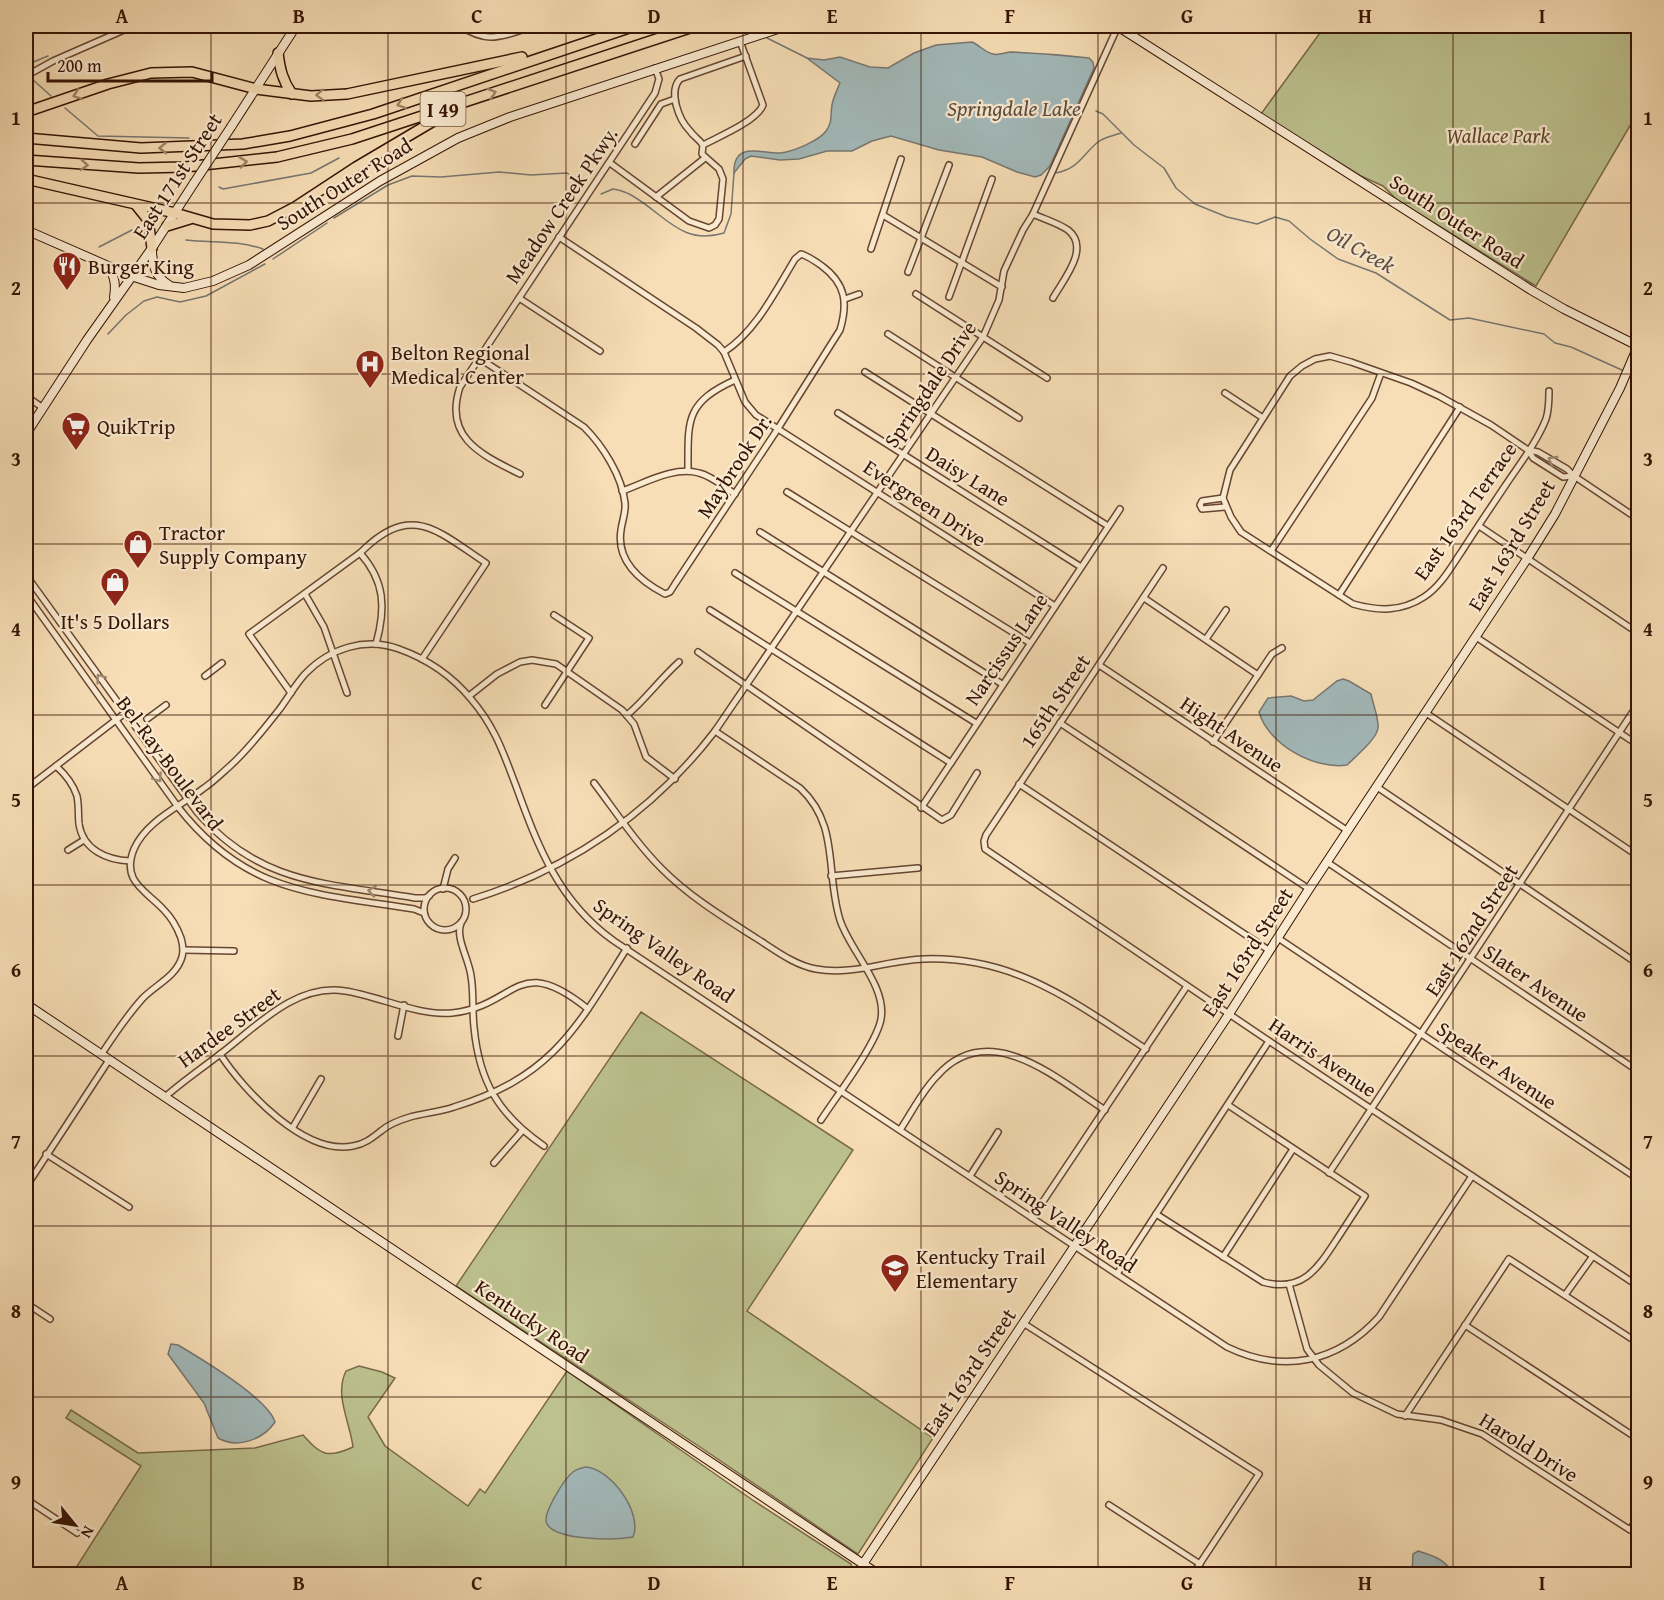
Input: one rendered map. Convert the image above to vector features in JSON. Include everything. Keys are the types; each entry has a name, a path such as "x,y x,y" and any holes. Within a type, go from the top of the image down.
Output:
{"highway":[{"path":"26,112 108,84 151,73 192,72 256,88 292,94 311,96 347,94 512,60 633,26"},
{"name":"I 49","path":"26,138 141,148 243,144 290,136 373,114 633,26"},
{"name":"I 49","path":"26,160 139,168 185,167 277,158 352,139 696,26"},
{"path":"278,53 284,82 292,94"},
{"path":"26,179 175,213 213,224 250,225 268,220 295,207 356,166 466,101"},
{"path":"136,205 148,220 152,248"},
{"path":"167,226 195,218"}],"street":[{"path":"26,76 53,61 133,26"},
{"name":"East 171st Street","path":"26,434 167,226 296,26"},
{"path":"460,26 475,36 485,38 504,36 522,30"},
{"name":"South Outer Road","path":"26,230 145,281 184,288 199,285 239,270 380,181 458,138 510,117 787,26"},
{"name":"South Outer Road","path":"1117,26 1531,290 1638,346"},
{"name":"Springdale Drive","path":"473,899 551,869 625,823 675,779 715,731 956,378 991,323 1002,287 1004,271 1048,183 1117,26"},
{"path":"702,145 761,111 763,105 761,96 740,41"},
{"path":"610,164 696,225 709,228 715,225 719,219 723,179 719,169 702,154 702,145 684,124 675,99 677,83 680,79 746,56"},
{"name":"Meadow Creek Pkwy.","path":"520,474 473,448 459,428 456,418 456,397 460,387 610,164 658,88 659,79 655,68"},
{"path":"635,144 661,104 675,99"},
{"path":"656,197 705,158"},
{"path":"871,249 901,159"},
{"path":"908,272 949,165"},
{"path":"948,297 992,178"},
{"path":"1033,214 1069,231 1077,245 1076,256 1053,298"},
{"path":"884,215 1002,287"},
{"path":"559,237 696,328 724,352 749,331 795,259 801,254 830,272 842,289 844,299 859,294"},
{"path":"152,248 155,272 162,281 172,287"},
{"path":"107,265 114,276 116,287 114,301"},
{"path":"916,294 1047,378"},
{"path":"519,298 600,351"},
{"name":"Maybrook Dr.","path":"622,491 625,515 621,532 621,549 628,565 636,575 664,594 670,592 840,330 845,311 844,299"},
{"path":"888,334 1019,418"},
{"name":"East 163rd Street","path":"863,1564 1229,1014 1527,559 1555,514 1620,388 1638,346"},
{"name":"Evergreen Drive","path":"724,352 749,408 777,430 1055,606"},
{"path":"1223,498 1202,501 1200,505 1202,509 1207,510 1225,507 1223,498 1230,470 1290,376 1315,359 1330,356 1411,383 1460,407 1528,450 1533,458 1563,477 1574,476 1638,519"},
{"path":"479,358 584,428 598,441 622,491 659,477 688,471 709,477 735,494"},
{"path":"865,372 1108,526"},
{"path":"1271,551 1372,398 1381,373"},
{"path":"688,471 690,425 694,413 707,395 735,380"},
{"name":"East 163rd Terrace","path":"1225,507 1241,532 1353,604 1372,609 1390,610 1407,606 1425,597 1440,583 1479,526 1546,418 1549,391"},
{"path":"1225,393 1263,418"},
{"path":"26,396 43,408"},
{"path":"1339,595 1460,407"},
{"name":"Daisy Lane","path":"838,413 1081,567"},
{"path":"787,492 1030,643"},
{"name":"Narcissus Lane","path":"921,808 1119,509"},
{"path":"291,693 249,634 360,554 384,533 405,524 437,531 486,562 422,659"},
{"path":"1479,526 1638,633"},
{"path":"760,532 1002,684"},
{"path":"360,554 374,571 381,590 380,629 376,644"},
{"name":"165th Street","path":"990,854 984,846 986,835 1163,568"},
{"path":"735,573 976,723"},
{"name":"Bel-Ray Boulevard","path":"26,575 188,800 208,825 229,844 255,861 285,874 318,882 415,898 425,898 443,889"},
{"name":"Bel-Ray Boulevard","path":"26,594 178,807 202,836 219,851 254,874 280,885 312,893 420,910 429,924 459,936"},
{"path":"305,594 324,627 347,693"},
{"path":"1144,598 1258,675"},
{"path":"710,610 951,763"},
{"path":"1206,639 1226,610"},
{"path":"545,705 589,638 554,615"},
{"path":"55,636 65,630"},
{"path":"1476,637 1638,746"},
{"name":"Spring Valley Road","path":"130,861 137,843 147,829 207,786 241,755 310,670 333,653 351,646 376,644 392,647 422,659 446,673 469,696 489,722 497,735 526,812 551,869 566,895 602,932 1239,1353 1278,1362 1313,1358 1348,1344 1379,1317 1472,1176"},
{"path":"1214,742 1272,654 1282,648"},
{"path":"698,652 921,808 942,820 951,815 977,773"},
{"path":"469,696 497,674 520,662 543,661 556,664 614,703 627,715 634,724 646,757 675,779"},
{"path":"627,715 679,662"},
{"path":"205,676 222,663"},
{"name":"Hight Avenue","path":"1099,665 1348,831"},
{"name":"East 162nd Street","path":"1329,1173 1638,704"},
{"path":"147,719 166,705"},
{"path":"26,789 125,713"},
{"path":"1426,713 1638,856"},
{"path":"1060,723 1309,889"},
{"path":"715,731 809,796 820,812 828,831 831,876 844,932 880,998 881,1020 877,1034 821,1120"},
{"path":"26,1187 105,1057 125,1018 144,996 176,969 184,950 179,933 168,914 135,882 130,861 103,856 94,851 84,840 79,825 79,808 75,790 56,766"},
{"path":"594,783 650,856 689,894 795,963 827,971 853,970 895,961 925,959 965,961 1000,968 1053,989 1146,1049"},
{"path":"1019,784 1270,951"},
{"path":"1377,787 1638,964"},
{"path":"68,850 84,840"},
{"name":"Harris Avenue","path":"990,854 1638,1286"},
{"path":"455,858 448,869 443,889 454,890 473,899 466,909 459,936 469,963 480,1062 492,1092 505,1113 522,1131 544,1146"},
{"name":"Slater Avenue","path":"1327,862 1638,1071"},
{"path":"831,876 918,867"},
{"path":"280,885 285,874"},
{"path":"461,895 466,909"},
{"path":"424,913 424,904 429,896"},
{"path":"444,930 461,923"},
{"name":"Speaker Avenue","path":"1278,938 1638,1179"},
{"path":"220,1054 234,1075 252,1095 292,1127 317,1142 337,1147 353,1146 368,1141 381,1130 402,1120 455,1107 492,1092 519,1080 546,1061 567,1039 627,948"},
{"path":"184,950 234,951"},
{"name":"Hardee Street","path":"165,1097 261,1021 300,996 309,994 344,990 440,1013 462,1011 494,999 522,984 536,982 556,988 588,1009"},
{"path":"1032,1218 1188,986"},
{"name":"Kentucky Road","path":"26,1004 878,1575"},
{"path":"398,1036 404,1005"},
{"path":"1117,1274 1269,1041"},
{"path":"900,1130 935,1078 944,1069 969,1055 989,1052 1010,1054 1029,1061 1105,1110"},
{"path":"292,1127 321,1079"},
{"path":"1156,1214 1263,1282 1288,1284 1308,1276 1320,1265 1365,1196 1228,1105"},
{"path":"494,1163 522,1131"},
{"path":"970,1176 998,1132"},
{"path":"1223,1257 1293,1149"},
{"path":"46,1154 129,1207"},
{"path":"1565,1295 1593,1256"},
{"path":"1405,1416 1509,1259 1638,1342"},
{"path":"1631,1281 1638,1270"},
{"path":"1288,1284 1303,1340 1313,1358"},
{"path":"26,1303 51,1319"},
{"path":"1023,1323 1259,1474 1192,1575"},
{"path":"1465,1325 1638,1439"},
{"name":"Harold Drive","path":"1313,1358 1353,1393 1382,1408 1405,1416 1441,1420 1482,1434 1630,1530 1638,1517"},
{"path":"26,1499 77,1533"},
{"path":"1109,1505 1200,1564"}],"green space":[{"name":"Wallace Park","path":"1325,26 1638,26 1638,112 1536,286 1397,200 1383,186 1361,176 1261,114"},
{"path":"641,1012 853,1150 747,1311 933,1438 858,1554 456,1286"},
{"path":"359,1366 395,1378 368,1417 385,1446 468,1506 480,1489 485,1493 567,1371 754,1501 851,1564 855,1574 72,1574 141,1466 66,1418 71,1410 138,1453 255,1448 303,1435 320,1451 330,1454 337,1453 353,1447 342,1399 342,1389 346,1371"}],"water":[{"name":"Springdale Lake","path":"972,42 995,54 1012,52 1050,54 1089,58 1093,62 1094,68 1050,166 1041,175 1035,177 982,157 939,150 891,136 872,141 852,151 827,151 799,159 780,160 751,156 745,159 734,173 738,156 744,152 791,151 818,139 828,128 835,94 840,83 807,58 824,60 840,57 870,67 888,68 914,53 936,45"},
{"path":"1343,679 1371,694 1378,724 1374,737 1347,765 1334,765 1307,759 1282,744 1264,724 1259,712 1268,698 1291,696 1304,701 1313,700 1337,681"},
{"path":"171,1344 178,1345 201,1359 247,1391 270,1413 275,1422 264,1434 249,1441 233,1443 218,1438 204,1403 168,1354"},
{"path":"586,1467 605,1475 623,1494 633,1516 635,1527 633,1537 587,1538 562,1534 547,1524 547,1513 560,1489 573,1472"},
{"path":"1418,1551 1443,1562 1450,1569 1447,1574 1412,1574 1413,1554"}],"waterway":[{"path":"767,38 807,58"},
{"path":"26,65 48,56"},
{"path":"31,78 51,96"},
{"path":"65,108 98,136 189,138"},
{"name":"Oil Creek","path":"1096,111 1103,114 1134,145 1164,168 1176,188 1195,204 1227,217 1257,224 1275,217 1289,221 1338,259 1376,273 1450,320 1469,318 1544,334 1555,343 1571,347 1624,371"},
{"path":"1055,173 1075,165 1100,140 1121,133"},
{"path":"219,187 223,189 311,173 339,158"},
{"path":"334,218 388,185 412,176 441,177 499,172 531,175 567,173 582,184"},
{"path":"601,194 613,189 625,192 685,232 709,236 724,233 731,214 734,173"},
{"path":"273,259 327,223"},
{"path":"99,247 132,230"},
{"path":"186,240 234,243 263,249"},
{"path":"108,334 126,315 144,301 157,297 180,302 206,296 265,264"},
{"name":"Oil Creek","path":"1628,373 1638,378"}],"place":[{"name":"Burger King","path":"67,292"},
{"name":"Belton Regional Medical Center","path":"370,390"},
{"name":"QuikTrip","path":"76,452"},
{"name":"Tractor Supply Company","path":"138,570"},
{"name":"It's 5 Dollars","path":"115,608"},
{"name":"Kentucky Trail Elementary","path":"895,1294"}]}
